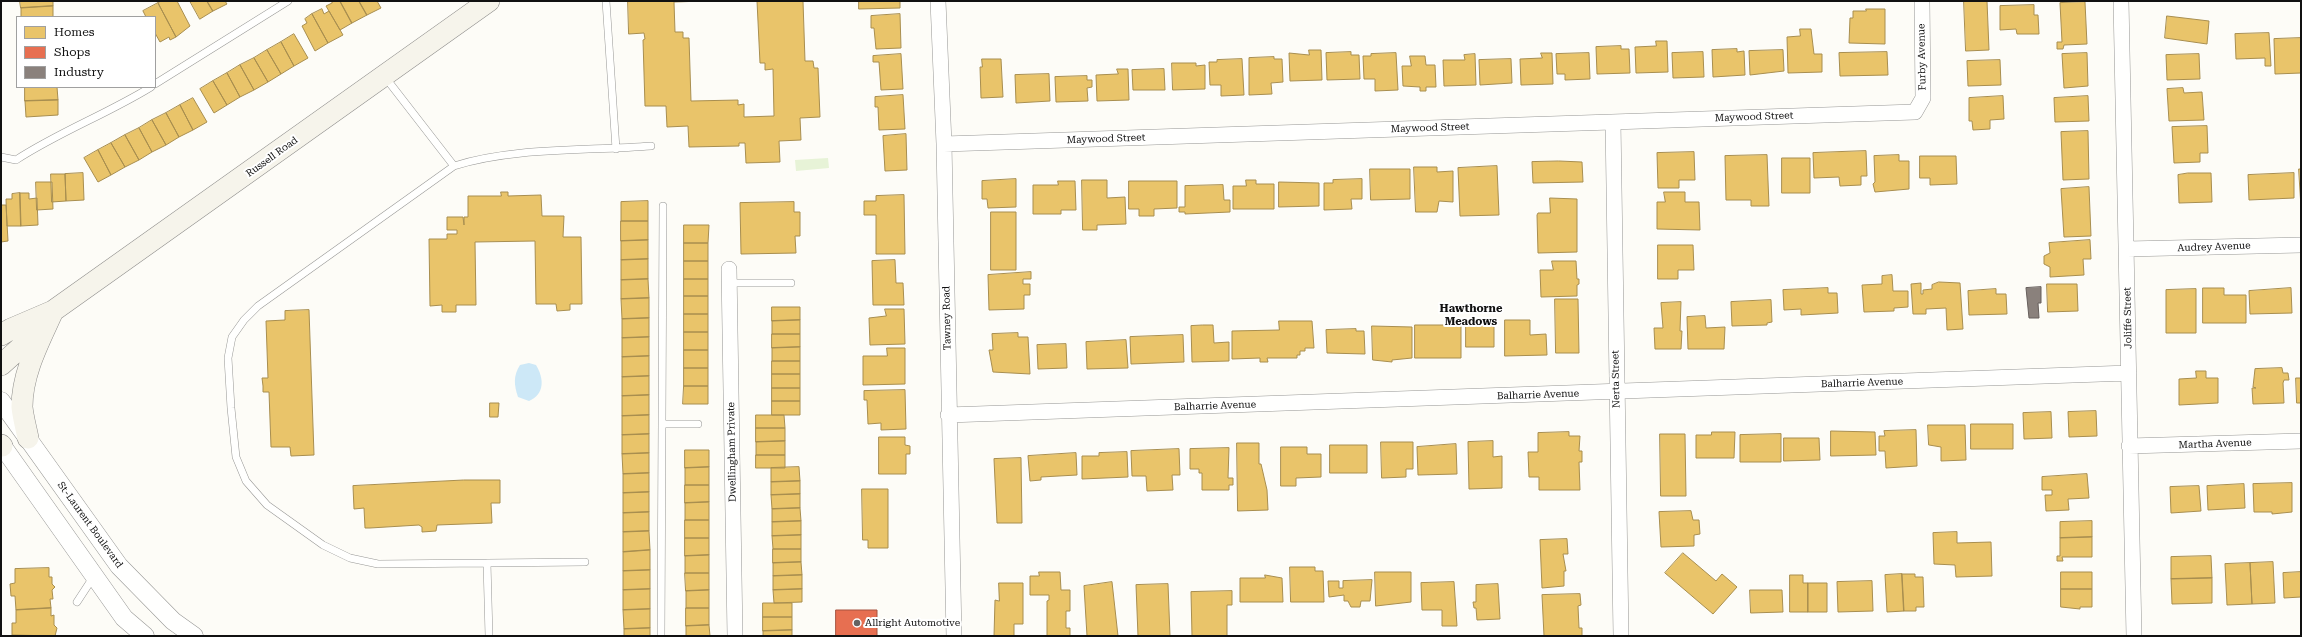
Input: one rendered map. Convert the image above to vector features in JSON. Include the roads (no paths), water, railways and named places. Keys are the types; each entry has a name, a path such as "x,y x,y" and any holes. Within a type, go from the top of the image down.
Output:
{"main road":[{"name":"Russell Road","path":"1,335 11,329 53,311 489,1"},
{"name":"Russell Road","path":"1,365 20,348 53,311"},
{"path":"28,438 22,408 25,380 35,349 53,311"}],"street":[{"name":"Tawney Road","path":"938,1 944,144 948,415 954,636"},
{"name":"Furby Avenue","path":"1915,112 1923,98 1922,1"},
{"name":"Joliffe Street","path":"2121,1 2134,636"},
{"name":"Maywood Street","path":"944,144 1915,112"},
{"name":"Nerta Street","path":"1613,122 1616,392 1621,636"},
{"name":"Audrey Avenue","path":"2127,249 2301,245"},
{"name":"Dwellingham Private","path":"729,276 735,636"},
{"name":"Balharrie Avenue","path":"948,415 2128,373"},
{"name":"St-Laurent Boulevard","path":"1,401 119,566 173,621 193,636"},
{"name":"Martha Avenue","path":"2129,446 2301,441"},
{"path":"2,445 124,618 145,636"},
{"path":"124,618 126,636"}],"lane":[{"path":"156,83 288,1"},
{"path":"606,1 616,149"},
{"path":"384,76 454,166"},
{"path":"1,157 16,160 38,147 118,107 149,88"},
{"path":"585,562 378,564 350,558 323,545 267,505 246,482 236,457 228,358 232,337 244,320 258,306 454,166 473,160 543,152 651,146"},
{"path":"661,636 663,206"},
{"path":"729,276 791,283"},
{"path":"662,424 698,424"},
{"path":"487,563 489,636"},
{"path":"77,602 94,576"}],"water":[{"path":"529,363 536,365 539,370 542,385 538,394 529,401 518,397 515,381 516,373 520,365"}],"place":[{"name":"Allright Automotive","path":"857,623"}],"district":[{"name":"Hawthorne Meadows","path":"1471,315"}]}
